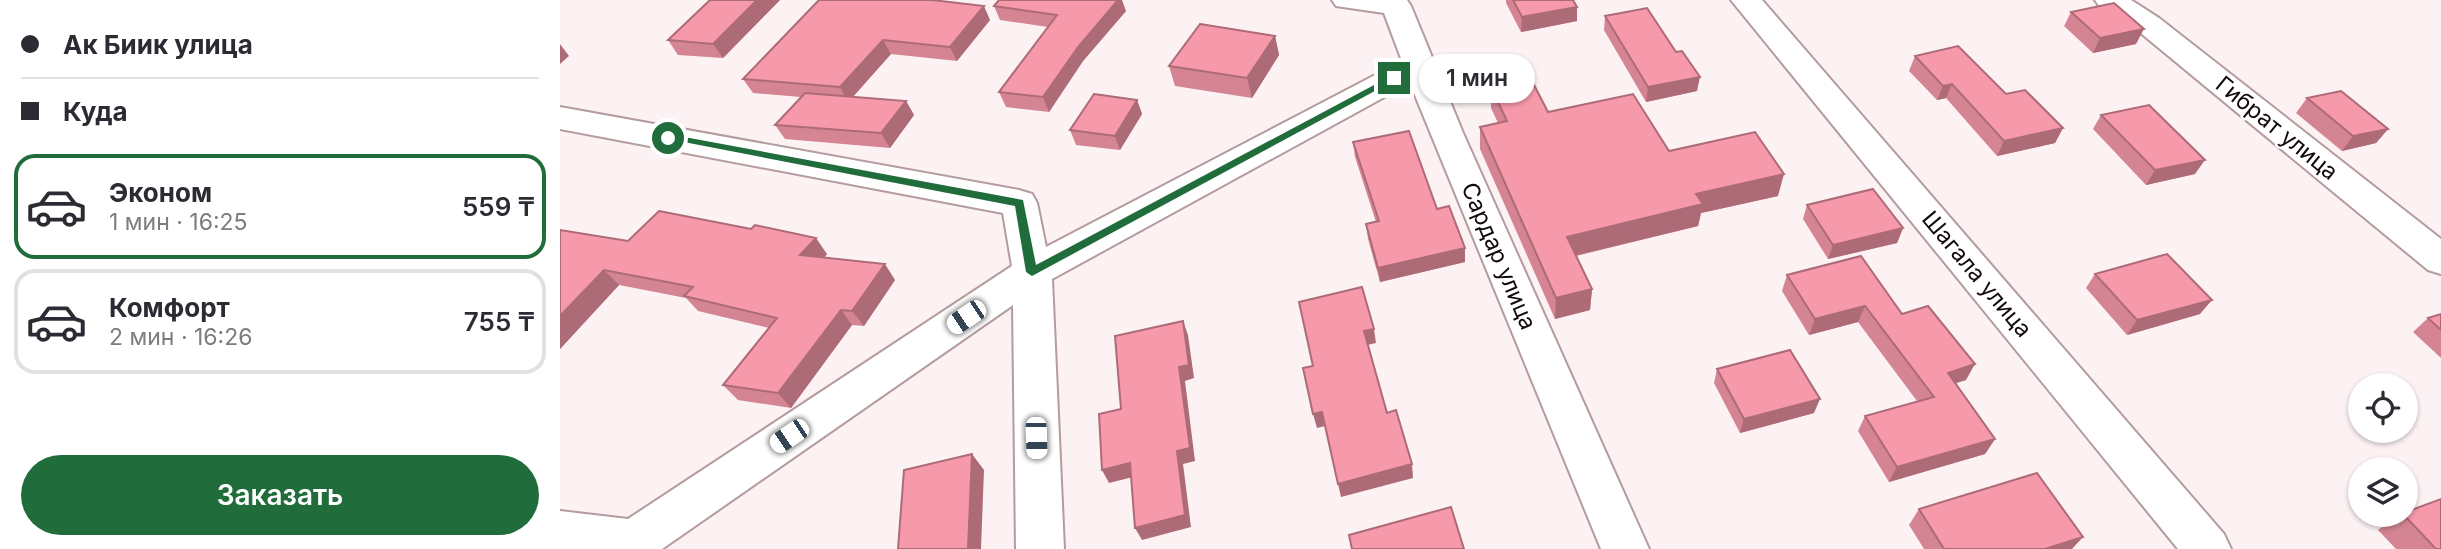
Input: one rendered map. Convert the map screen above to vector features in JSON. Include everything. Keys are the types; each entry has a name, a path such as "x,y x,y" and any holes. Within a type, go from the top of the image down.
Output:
{"street":[{"name":"Сардар улица","path":"1347,0 1400,3 1418,65 1625,549"},
{"name":"Шагала улица","path":"1746,0 2207,549"},
{"name":"Гибрат улица","path":"2110,0 2148,24 2441,260"},
{"path":"560,532 636,545 1032,272 1418,65"},
{"path":"560,118 1020,203 1032,272 1040,549"}],"building":[{"path":"710,0 757,0 713,44 668,40"},
{"path":"819,0 932,0 984,6 950,47 883,40 840,87 743,79"},
{"path":"999,0 1118,0 1078,47 1043,97 999,92 1057,15 994,6"},
{"path":"1513,0 1573,0 1577,7 1522,17"},
{"path":"2114,3 2144,29 2100,38 2071,12"},
{"path":"1647,8 1676,52 1682,51 1700,77 1648,87 1605,16"},
{"path":"1200,24 1275,36 1247,78 1169,66"},
{"path":"1958,46 2006,94 2025,90 2063,128 2004,141 1952,84 1943,86 1915,56"},
{"path":"1531,79 1548,112 1633,94 1669,151 1755,132 1784,174 1696,194 1703,204 1567,237 1592,289 1556,298 1480,127 1507,121 1491,87"},
{"path":"2341,91 2388,129 2353,136 2307,98"},
{"path":"805,93 906,101 881,133 775,125"},
{"path":"1094,94 1137,100 1115,136 1070,130"},
{"path":"2149,105 2205,160 2155,170 2101,115"},
{"path":"1409,131 1437,209 1449,206 1465,248 1378,268 1366,224 1379,221 1353,142"},
{"path":"1873,189 1903,228 1833,245 1807,205"},
{"path":"659,211 751,229 755,225 816,238 800,255 885,264 852,311 841,310 778,393 723,385 777,318 684,296 693,287 604,270 560,316 560,230 628,241"},
{"path":"2167,254 2212,300 2137,320 2095,274"},
{"path":"1861,256 1902,314 1928,306 1975,364 1948,373 1995,439 1897,467 1865,416 1934,397 1865,306 1815,319 1787,275"},
{"path":"1362,287 1374,329 1364,331 1387,413 1396,410 1412,464 1338,484 1322,412 1313,414 1303,368 1313,366 1299,302"},
{"path":"2441,314 2441,330 2428,318"},
{"path":"1183,321 1189,365 1179,367 1190,448 1177,451 1185,515 1135,528 1130,463 1102,470 1099,414 1121,409 1115,336"},
{"path":"1790,350 1820,399 1744,419 1717,369"},
{"path":"972,454 968,549 898,549 904,470"},
{"path":"2037,473 2083,537 2045,549 1944,549 1919,509"},
{"path":"2441,499 2441,549 2436,549 2415,527 2418,527 2418,508"},
{"path":"1451,507 1464,549 1352,549 1349,535"}],"route":[{"path":"668,138 1020,203 1032,272 1394,78"}]}
